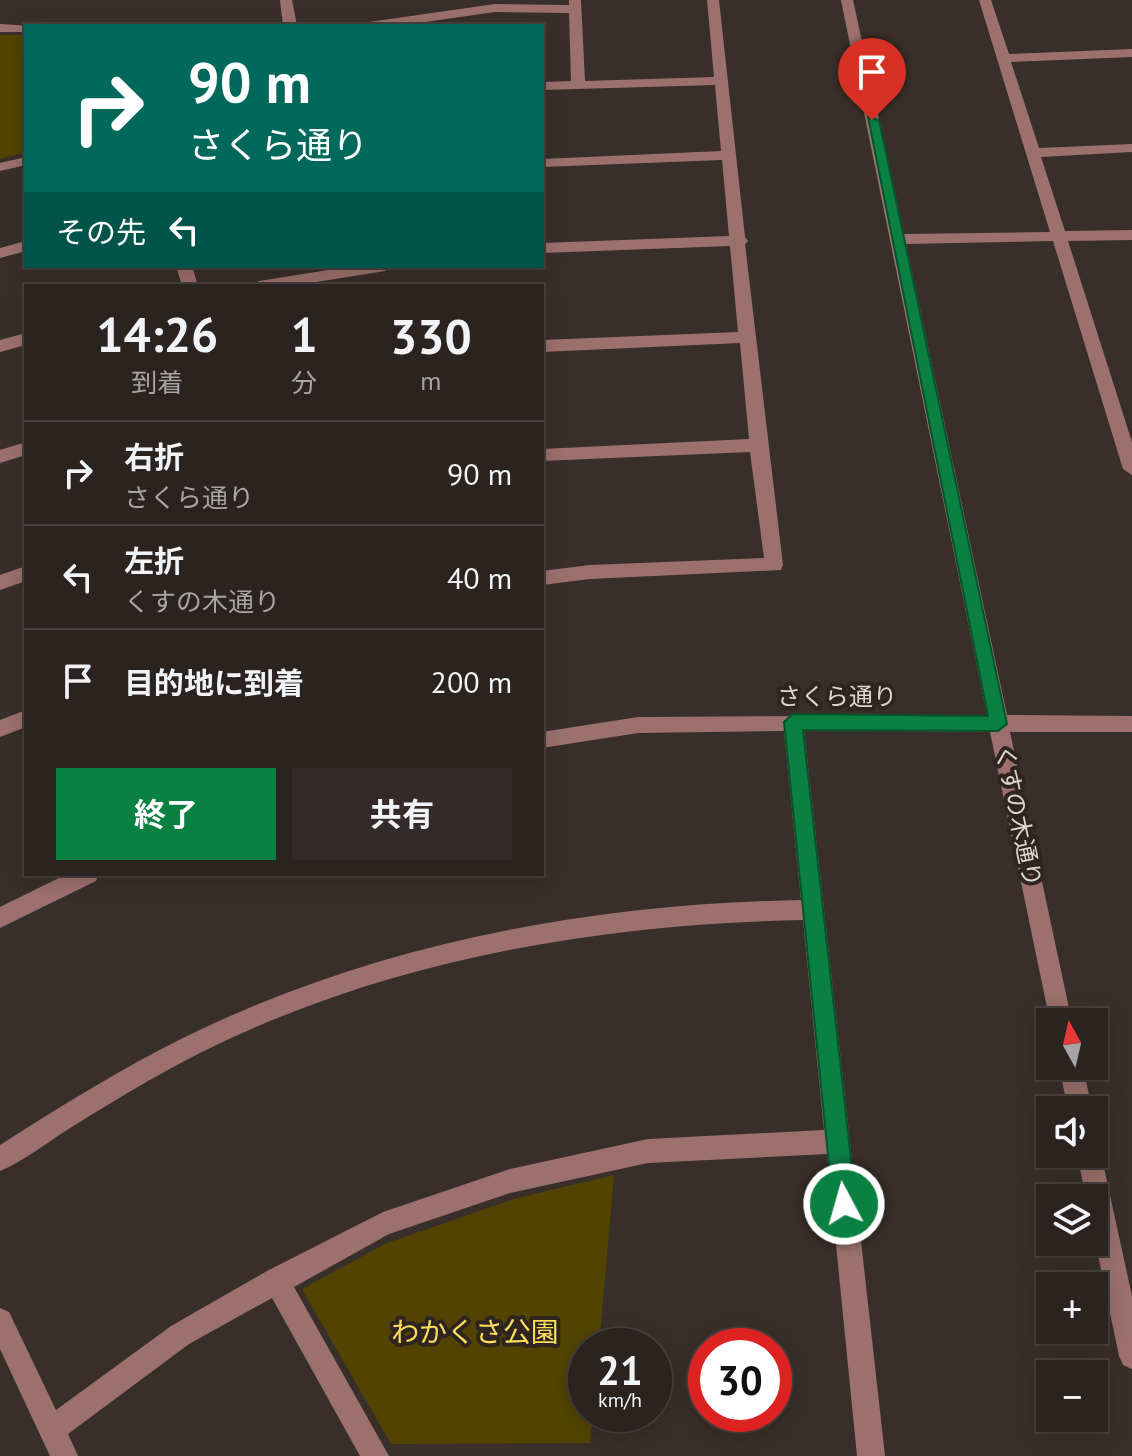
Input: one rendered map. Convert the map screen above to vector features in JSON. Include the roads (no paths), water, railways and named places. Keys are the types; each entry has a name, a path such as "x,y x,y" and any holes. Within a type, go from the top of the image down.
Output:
{"street":[{"path":"286,0 290,24"},
{"path":"544,578 590,572 774,565 758,445 740,241 713,0"},
{"name":"くすの木通り","path":"847,0 1058,1008"},
{"path":"985,0 1132,469"},
{"path":"383,24 495,8 575,4 578,85"},
{"path":"0,28 24,28"},
{"path":"1004,58 1132,53"},
{"path":"544,86 723,81"},
{"path":"1032,153 1132,148"},
{"path":"544,163 729,155"},
{"path":"0,167 24,161"},
{"path":"898,239 1132,235"},
{"path":"544,248 740,241"},
{"path":"0,253 24,247"},
{"path":"272,284 372,268"},
{"path":"544,346 747,337"},
{"path":"0,346 24,340"},
{"path":"544,455 758,445"},
{"path":"0,457 24,449"},
{"path":"0,583 24,574"},
{"path":"0,729 24,719"},
{"path":"793,722 871,1456"},
{"name":"さくら通り","path":"544,740 638,725 793,722 1132,724"},
{"path":"0,918 84,876"},
{"path":"0,1159 83,1106 220,1032 322,992 446,952 562,929 677,914 813,910"},
{"path":"51,1430 180,1335 383,1224 510,1181 648,1151 838,1141"},
{"path":"1092,1168 1132,1356"},
{"path":"276,1280 375,1456"},
{"path":"0,1321 64,1456"}],"park label":[{"name":"わかくさ公園","path":"475,1332"}]}
